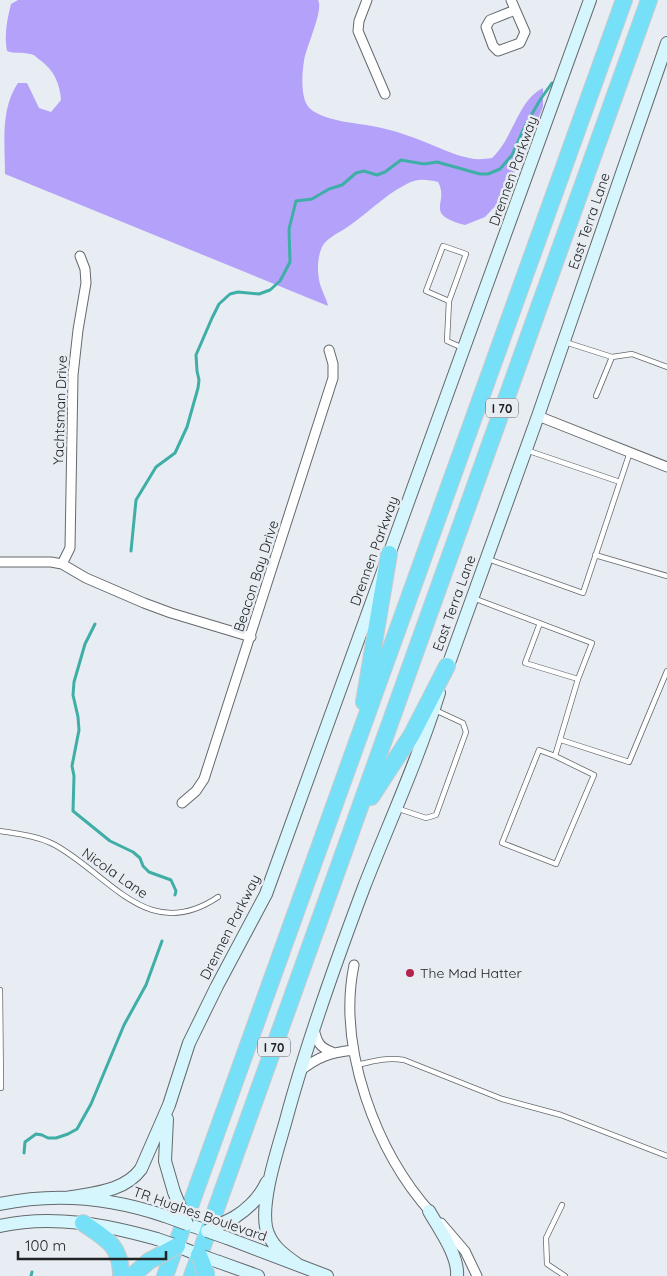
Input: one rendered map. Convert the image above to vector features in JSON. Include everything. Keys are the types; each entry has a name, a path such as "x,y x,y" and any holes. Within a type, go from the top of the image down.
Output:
{"highway":[{"name":"I 70","path":"165,1276 624,0"},
{"name":"I 70","path":"192,1276 649,0"},
{"path":"356,749 389,554"},
{"path":"357,817 411,736 447,666"},
{"path":"84,1223 103,1235 115,1248 121,1265 121,1276"},
{"path":"132,1276 149,1261 177,1246 196,1231"},
{"path":"196,1231 199,1255 207,1276"}],"main road":[{"name":"Drennen Parkway","path":"169,1104 188,1043 266,894 590,0"},
{"name":"East Terra Lane","path":"272,1173 298,1073 364,888 434,709 447,666 526,450 667,43"},
{"path":"169,1104 165,1136 165,1162 174,1192 196,1231 235,1217 245,1211 264,1189 272,1173"},
{"path":"67,1198 120,1187 135,1177 146,1159 169,1104"},
{"path":"272,1173 265,1217 270,1240 278,1250 297,1264"},
{"name":"TR Hughes Boulevard","path":"0,1204 44,1198 118,1202 165,1216 196,1231 227,1238 327,1276"},
{"path":"429,1211 454,1257 458,1276"},
{"path":"0,1226 44,1221 84,1223 128,1231 157,1239 258,1276"}],"street":[{"path":"367,0 359,21 358,31 385,94"},
{"path":"511,0 525,32 520,43 498,51 493,46 486,27 490,20 515,10"},
{"name":"Yachtsman Drive","path":"62,564 70,548 73,376 86,283 85,269 80,256"},
{"name":"Beacon Bay Drive","path":"182,803 196,791 204,779 333,378 333,364 329,350"},
{"path":"538,416 667,467"},
{"path":"0,562 51,562 62,564 104,586 171,613 250,637"},
{"path":"354,965 351,994 354,1050 372,1116 383,1141 412,1190 465,1251 477,1276"},
{"path":"314,1029 317,1042 321,1048 332,1052"},
{"path":"298,1073 313,1060 332,1052 354,1050"}],"lane":[{"path":"449,301 426,292 443,246 466,254 449,301 447,341 464,348"},
{"path":"564,342 612,357 632,354 667,367"},
{"path":"596,396 612,357"},
{"path":"526,450 620,482"},
{"path":"486,558 583,593 630,452"},
{"path":"596,555 667,576"},
{"path":"472,598 592,643 578,679 555,756"},
{"path":"540,623 525,663 578,679"},
{"path":"561,740 629,762 667,671"},
{"path":"396,808 426,818 436,815 466,732 463,723 434,709"},
{"path":"539,750 555,756 594,775 556,864 502,843 539,750"},
{"name":"Nicola Lane","path":"0,831 27,835 54,845 75,858 121,894 146,908 164,912 190,911 206,905 218,897"},
{"path":"0,990 1,1088"},
{"path":"357,1065 378,1059 393,1058 404,1060 502,1099 561,1115 667,1156"},
{"path":"562,1205 546,1238 547,1264 565,1276"}],"shaded area":[{"path":"18,0 318,0 319,12 305,55 302,82 303,93 310,109 336,120 397,132 472,159 492,158 506,140 528,101 543,88 543,107 519,158 512,180 500,201 485,217 465,225 444,217 440,207 441,189 438,182 417,180 389,195 351,225 331,237 320,252 318,270 319,282 328,306 5,174 4,139 6,115 12,93 18,83 27,83 39,108 51,112 61,100 55,78 45,64 31,54 7,51 6,33 8,16 11,4"}],"waterway":[{"path":"131,551 136,500 156,467 175,453 187,427 198,388 196,355 212,318 219,304 230,294 238,292 259,294 270,290 280,281 290,262 289,229 296,201 312,199 329,189 342,185 356,173 364,171 377,175 385,172 401,160 424,164 437,162 480,174 488,174 500,169 512,155 525,126 552,83"},
{"path":"95,624 85,644 74,682 73,695 79,730 72,766 74,776 73,811 110,841 133,852 140,858 143,866 149,872 171,880 176,891 175,895"},
{"path":"24,1153 25,1142 36,1134 48,1138 56,1138 77,1129 91,1104 124,1025 146,985 162,941"},
{"path":"31,1276 32,1272"}],"place":[{"name":"The Mad Hatter","path":"410,973"}]}
